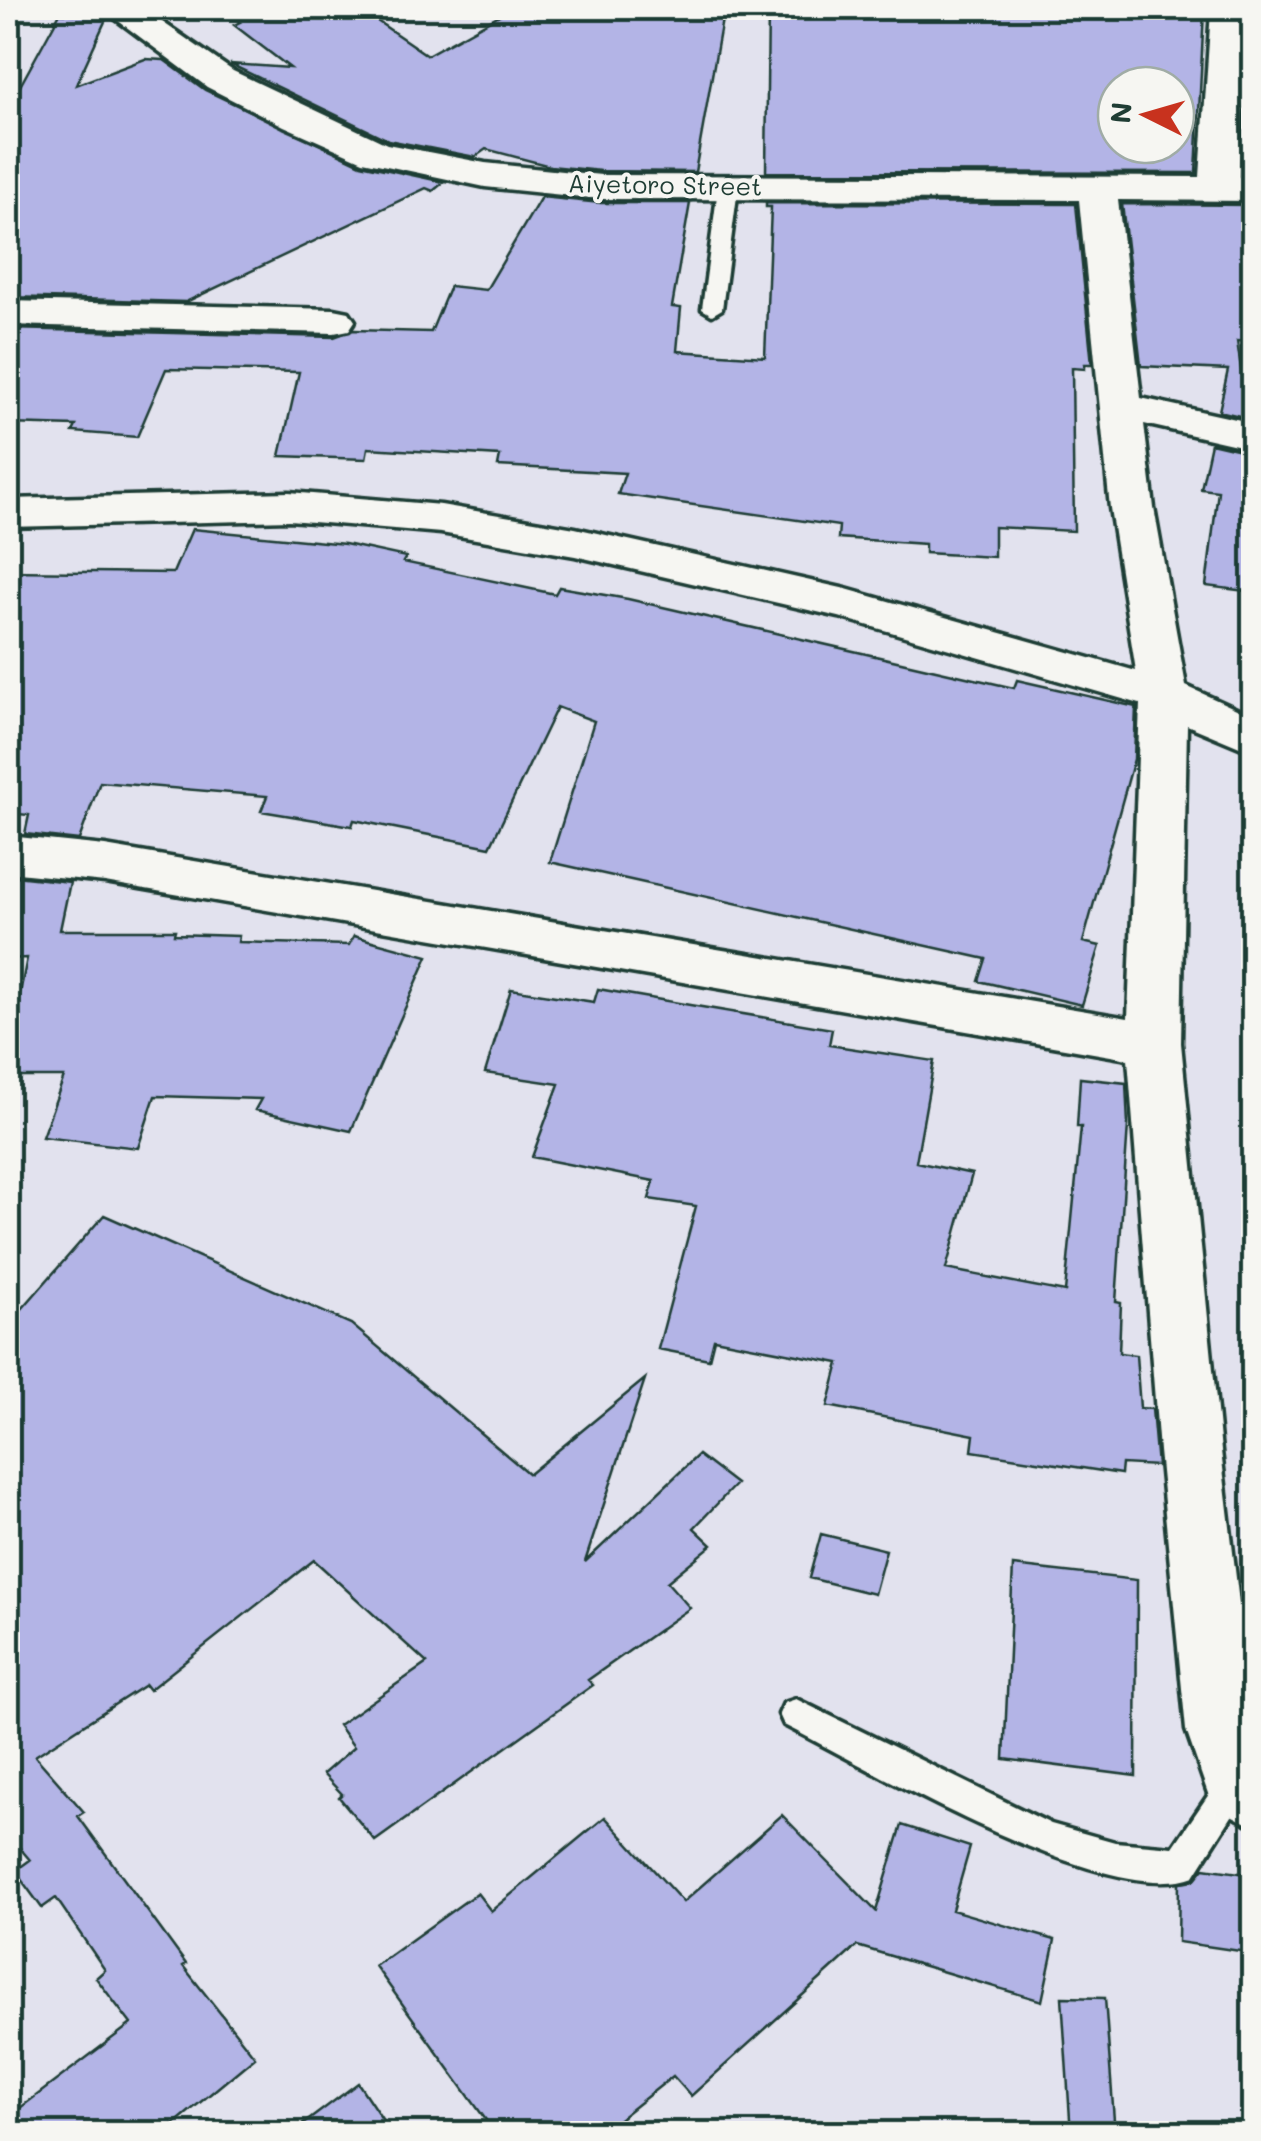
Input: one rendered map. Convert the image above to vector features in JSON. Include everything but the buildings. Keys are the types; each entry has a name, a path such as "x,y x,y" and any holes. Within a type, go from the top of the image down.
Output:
{"street":[{"name":"Aiyetoro Street","path":"119,8 220,80 376,152 485,175 600,187 1236,189"},
{"path":"1231,10 1236,189"},
{"path":"1097,188 1132,508 1164,695 1154,1043 1190,1452 1220,1730 1245,1789"},
{"path":"8,313 334,321"},
{"path":"1121,406 1254,436"},
{"path":"8,513 288,506 441,519 575,542 846,604 1164,695 1254,737"},
{"path":"8,854 105,864 1154,1043"}],"lane":[{"path":"712,309 728,188"},
{"path":"796,1714 1045,1838 1115,1859 1182,1864 1245,1789"}]}
